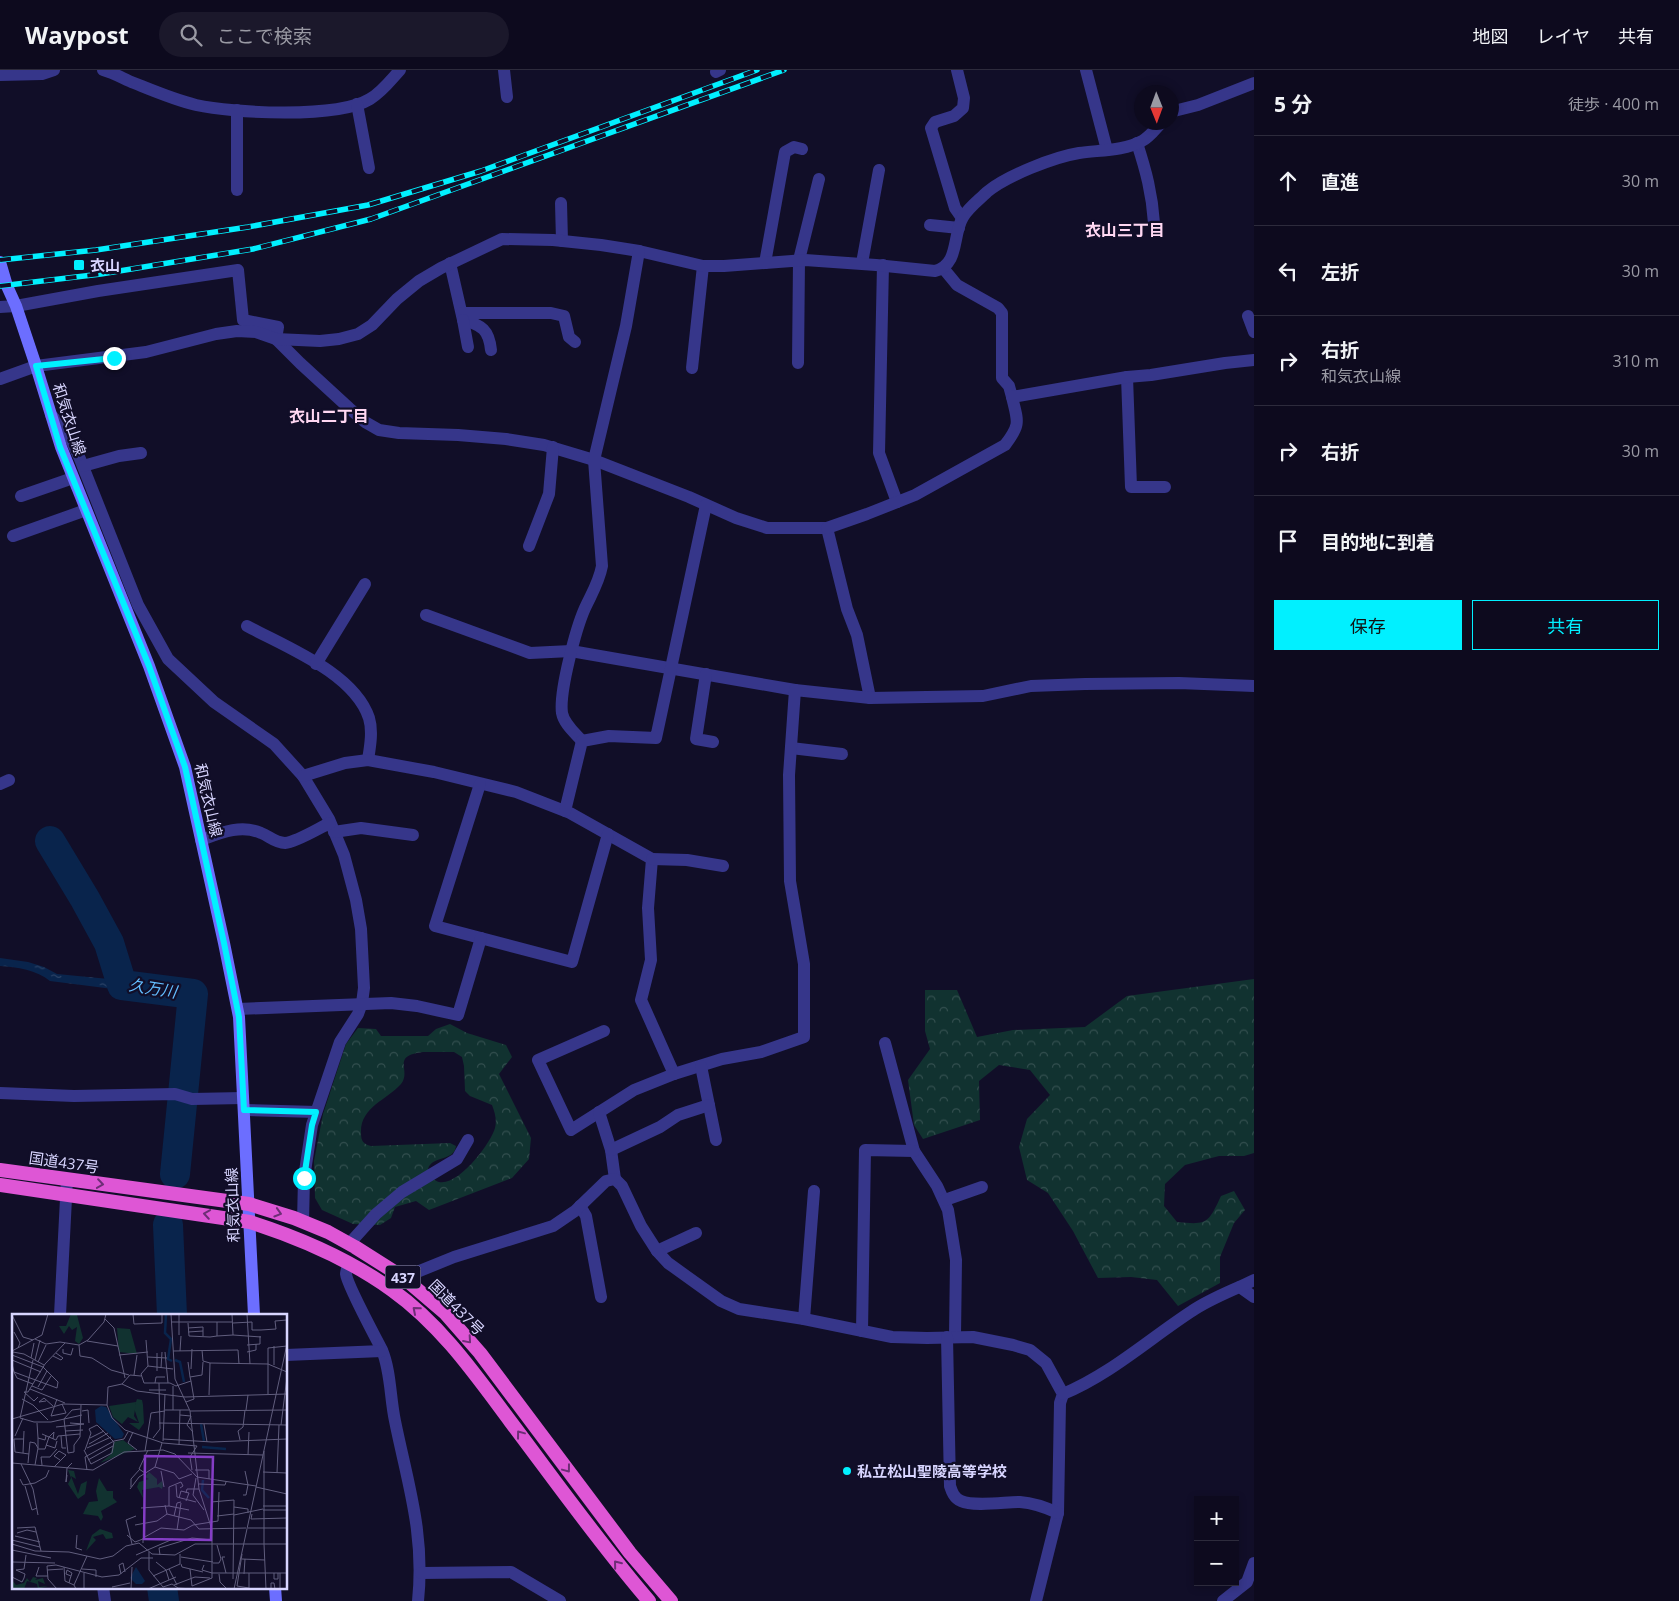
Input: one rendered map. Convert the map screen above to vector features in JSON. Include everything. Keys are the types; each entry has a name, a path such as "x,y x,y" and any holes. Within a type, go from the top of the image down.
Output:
{"highway":[{"name":"国道437号","path":"0,1170 249,1204 303,1222 349,1244 404,1278 445,1313 480,1353 630,1553 671,1601"},
{"name":"国道437号","path":"0,1185 250,1222 287,1234 349,1263 384,1284 433,1325 467,1364 616,1564 649,1601"}],"main road":[{"name":"和気衣山線","path":"0,262 36,366 60,447 149,666 185,767 238,1009 254,1314"},
{"path":"275,1588 276,1601"}],"street":[{"path":"0,75 42,74 54,70"},
{"path":"103,70 195,104 237,110 274,112 316,111 357,104 369,100 381,91 400,70"},
{"path":"504,70 507,97"},
{"path":"957,70 964,98 963,108 954,116 935,122 931,128 961,223"},
{"path":"1086,70 1107,150"},
{"path":"1179,110 1198,105 1254,83"},
{"path":"357,104 368,168"},
{"path":"237,110 238,190"},
{"path":"0,379 36,366 146,352 216,334 237,331 256,332 276,339 339,340 358,334 372,324 419,281 450,263 502,239 562,241 639,252 703,266 800,260 862,263 935,271 943,268 952,256 961,223 970,207 990,190 1013,176 1048,162 1075,154 1107,150 1136,143 1144,140 1154,130"},
{"path":"1136,143 1147,173 1152,195 1154,223"},
{"path":"765,263 785,152 794,147 802,149"},
{"path":"862,263 879,170"},
{"path":"798,362 800,260 819,179"},
{"path":"561,203 562,241"},
{"path":"930,225 961,223"},
{"path":"582,741 568,725 562,714 562,702 571,651 585,608 600,578 602,566 594,460 626,326 639,252"},
{"path":"450,263 468,346"},
{"path":"883,265 879,454 897,502"},
{"path":"692,368 703,266"},
{"path":"276,339 349,408 378,430 399,433 506,439 553,447 594,460 706,504 736,518 767,528 826,528 867,514 923,490 1005,445 1014,434 1018,422 1009,386 1002,378 1002,313 998,308 957,285 943,268"},
{"path":"0,307 238,270 243,320 278,327 276,339"},
{"path":"463,317 551,314 564,316 569,338 575,342"},
{"path":"1248,316 1254,332"},
{"path":"463,317 484,328 490,336 491,350"},
{"path":"1012,397 1127,377 1254,360"},
{"path":"1127,377 1131,488 1165,487"},
{"path":"51,415 67,431 83,466 138,605 168,659 214,702 274,744 303,776 332,828 346,864 356,900 361,929 364,988 358,1014 340,1042 312,1125 304,1178 303,1222"},
{"path":"529,546 549,494 553,447"},
{"path":"83,466 119,456 141,453"},
{"path":"21,496 73,478"},
{"path":"582,741 609,736 656,738 706,504"},
{"path":"13,536 86,510"},
{"path":"826,528 846,609 857,636 870,698"},
{"path":"316,664 366,584"},
{"path":"426,615 530,653 571,651 795,690 870,698 983,696 1030,686 1085,684 1179,683 1254,686"},
{"path":"247,626 330,671 350,687 369,718 371,738 368,760"},
{"path":"706,674 696,738 713,742"},
{"path":"604,1031 538,1060 572,1130 634,1090 674,1074 722,1060 761,1052 804,1037 804,964 790,881 789,775 795,690"},
{"path":"565,811 582,741"},
{"path":"791,748 842,754"},
{"path":"303,776 345,763 368,760 434,772 516,792 565,811 652,859 687,860 723,866"},
{"path":"480,784 435,926 572,962 608,834"},
{"path":"201,840 227,831 243,829 259,832 277,842 290,842 332,828 362,828 413,835"},
{"path":"652,859 648,908 652,960 641,1000 674,1074"},
{"path":"238,1009 391,1003 417,1006 458,1015 481,938"},
{"path":"886,1043 914,1151 945,1200 956,1260 951,1337 950,1486 952,1494 959,1500 968,1503 1030,1503 1039,1504 1058,1512"},
{"path":"701,1066 716,1140"},
{"path":"0,1093 74,1096 175,1094 192,1099 316,1112"},
{"path":"611,1150 660,1128 678,1115 709,1105"},
{"path":"599,1112 611,1150 615,1179 622,1186 641,1226 656,1251 668,1263 721,1301 739,1309 804,1319 892,1337 973,1337 1030,1350 1046,1363 1063,1394 1060,1404 1058,1512 1036,1601"},
{"path":"349,1244 376,1214 402,1192 458,1159 468,1140"},
{"path":"862,1331 866,1150 914,1151"},
{"path":"60,1314 67,1179"},
{"path":"384,1284 404,1278 454,1257 553,1226 580,1206 606,1181 615,1179"},
{"path":"945,1200 982,1187"},
{"path":"804,1319 814,1192"},
{"path":"580,1206 586,1216 601,1297"},
{"path":"656,1251 696,1233"},
{"path":"349,1263 346,1274 349,1283 386,1361 395,1420 414,1504 419,1537 421,1573 418,1601"},
{"path":"1063,1394 1084,1386 1144,1346 1193,1310 1254,1280"},
{"path":"1240,1287 1254,1297"},
{"path":"288,1355 382,1351"},
{"path":"1223,1601 1247,1582 1254,1563"},
{"path":"421,1573 511,1572 560,1601"},
{"path":"103,1588 105,1601"}],"green space":[{"path":"1254,979 1254,1153 1244,1156 1219,1156 1185,1165 1165,1184 1164,1206 1177,1222 1201,1222 1205,1221 1213,1212 1221,1196 1234,1191 1245,1210 1234,1223 1220,1257 1220,1283 1178,1306 1157,1280 1131,1277 1098,1278 1073,1231 1048,1193 1027,1180 1019,1147 1027,1119 1050,1095 1030,1070 999,1065 979,1081 980,1120 923,1139 914,1125 908,1080 930,1049 925,1031 925,990 957,990 977,1037 1013,1030 1085,1027 1127,996"},
{"path":"450,1024 467,1033 506,1045 512,1057 499,1074 531,1138 529,1159 512,1178 429,1210 416,1201 395,1207 391,1218 380,1225 353,1224 322,1210 315,1198 314,1161 323,1114 346,1044 358,1028 376,1029 381,1036 428,1036 436,1029","holes":["423,1052 454,1052 462,1057 465,1091 470,1096 492,1105 496,1125 486,1146 468,1167 458,1176 448,1181 438,1182 430,1175 428,1169 434,1162 451,1154 456,1146 450,1143 371,1146 362,1140 362,1124 370,1110 401,1084 404,1079 404,1060 407,1057"]}],"water":[{"path":"0,958 28,962 57,974 119,980 121,990 50,981 45,977 20,968 0,966"}],"waterway":[{"name":"久万川","path":"50,841 109,943 122,985 193,994 175,1174"},
{"name":"久万川","path":"168,1225 172,1314"},
{"name":"久万川","path":"162,1588 164,1601"}],"railway":[{"path":"0,260 96,250 248,227 368,205 481,171 757,70"},
{"path":"0,286 101,274 253,249 371,219 784,70"}],"place":[{"name":"衣山","path":"79,265"},
{"name":"私立松山聖陵高等学校","path":"847,1471"}],"district":[{"name":"衣山三丁目","path":"1125,230"},
{"name":"衣山二丁目","path":"329,416"}],"route":[{"path":"114,358 36,366 60,447 149,666 185,767 239,1017 244,1110 316,1112 312,1125 304,1178"}]}
